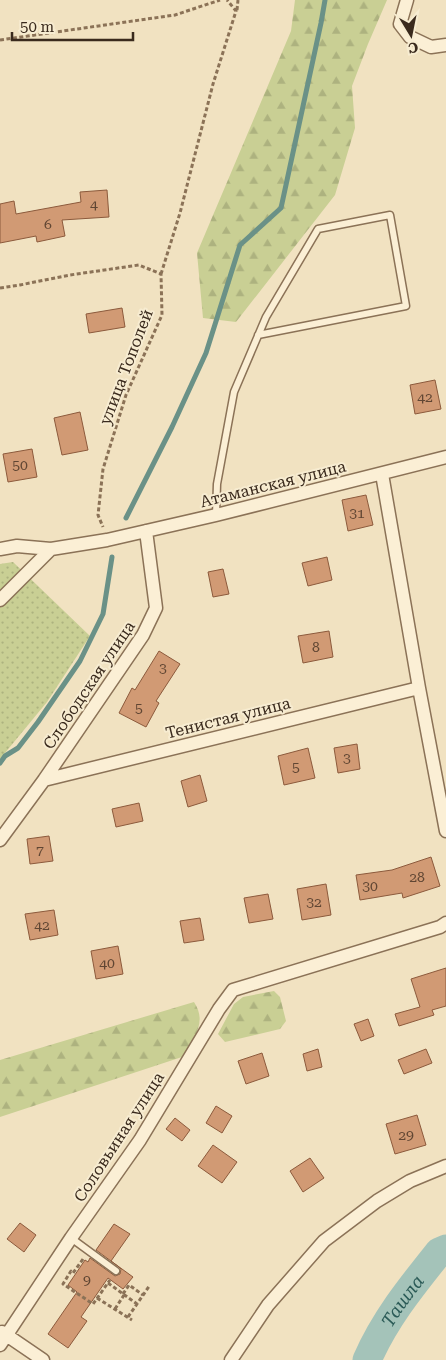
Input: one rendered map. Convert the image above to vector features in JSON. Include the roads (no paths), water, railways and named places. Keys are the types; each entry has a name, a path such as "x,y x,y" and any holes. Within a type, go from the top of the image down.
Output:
{"street":[{"path":"407,0 400,24 410,37 431,47 446,45"},
{"name":"Атаманская улица","path":"51,549 107,540 216,515 446,457"},
{"path":"382,474 446,831"},
{"name":"Слободская улица","path":"0,840 144,636 156,608 146,531"},
{"path":"0,549 17,546 51,549"},
{"path":"0,600 51,549"},
{"name":"Тенистая улица","path":"44,780 420,688"},
{"name":"Соловьиная улица","path":"2,1337 140,1140 219,1009 233,990 440,927 446,923"},
{"path":"231,1360 268,1305 324,1241 377,1201 410,1181 446,1166"},
{"path":"2,1337 43,1360"}],"lane":[{"path":"216,515 217,484 234,392 258,335 266,317 318,229 390,215 406,306 258,335"},
{"path":"71,1238 116,1271"}],"waterway":[{"path":"126,518 172,427 206,353 240,245 281,208 325,0"},
{"path":"0,763 5,756 18,748 80,661 103,614 112,557"},
{"name":"Ташла","path":"367,1360 399,1304 439,1252 446,1249"}]}
